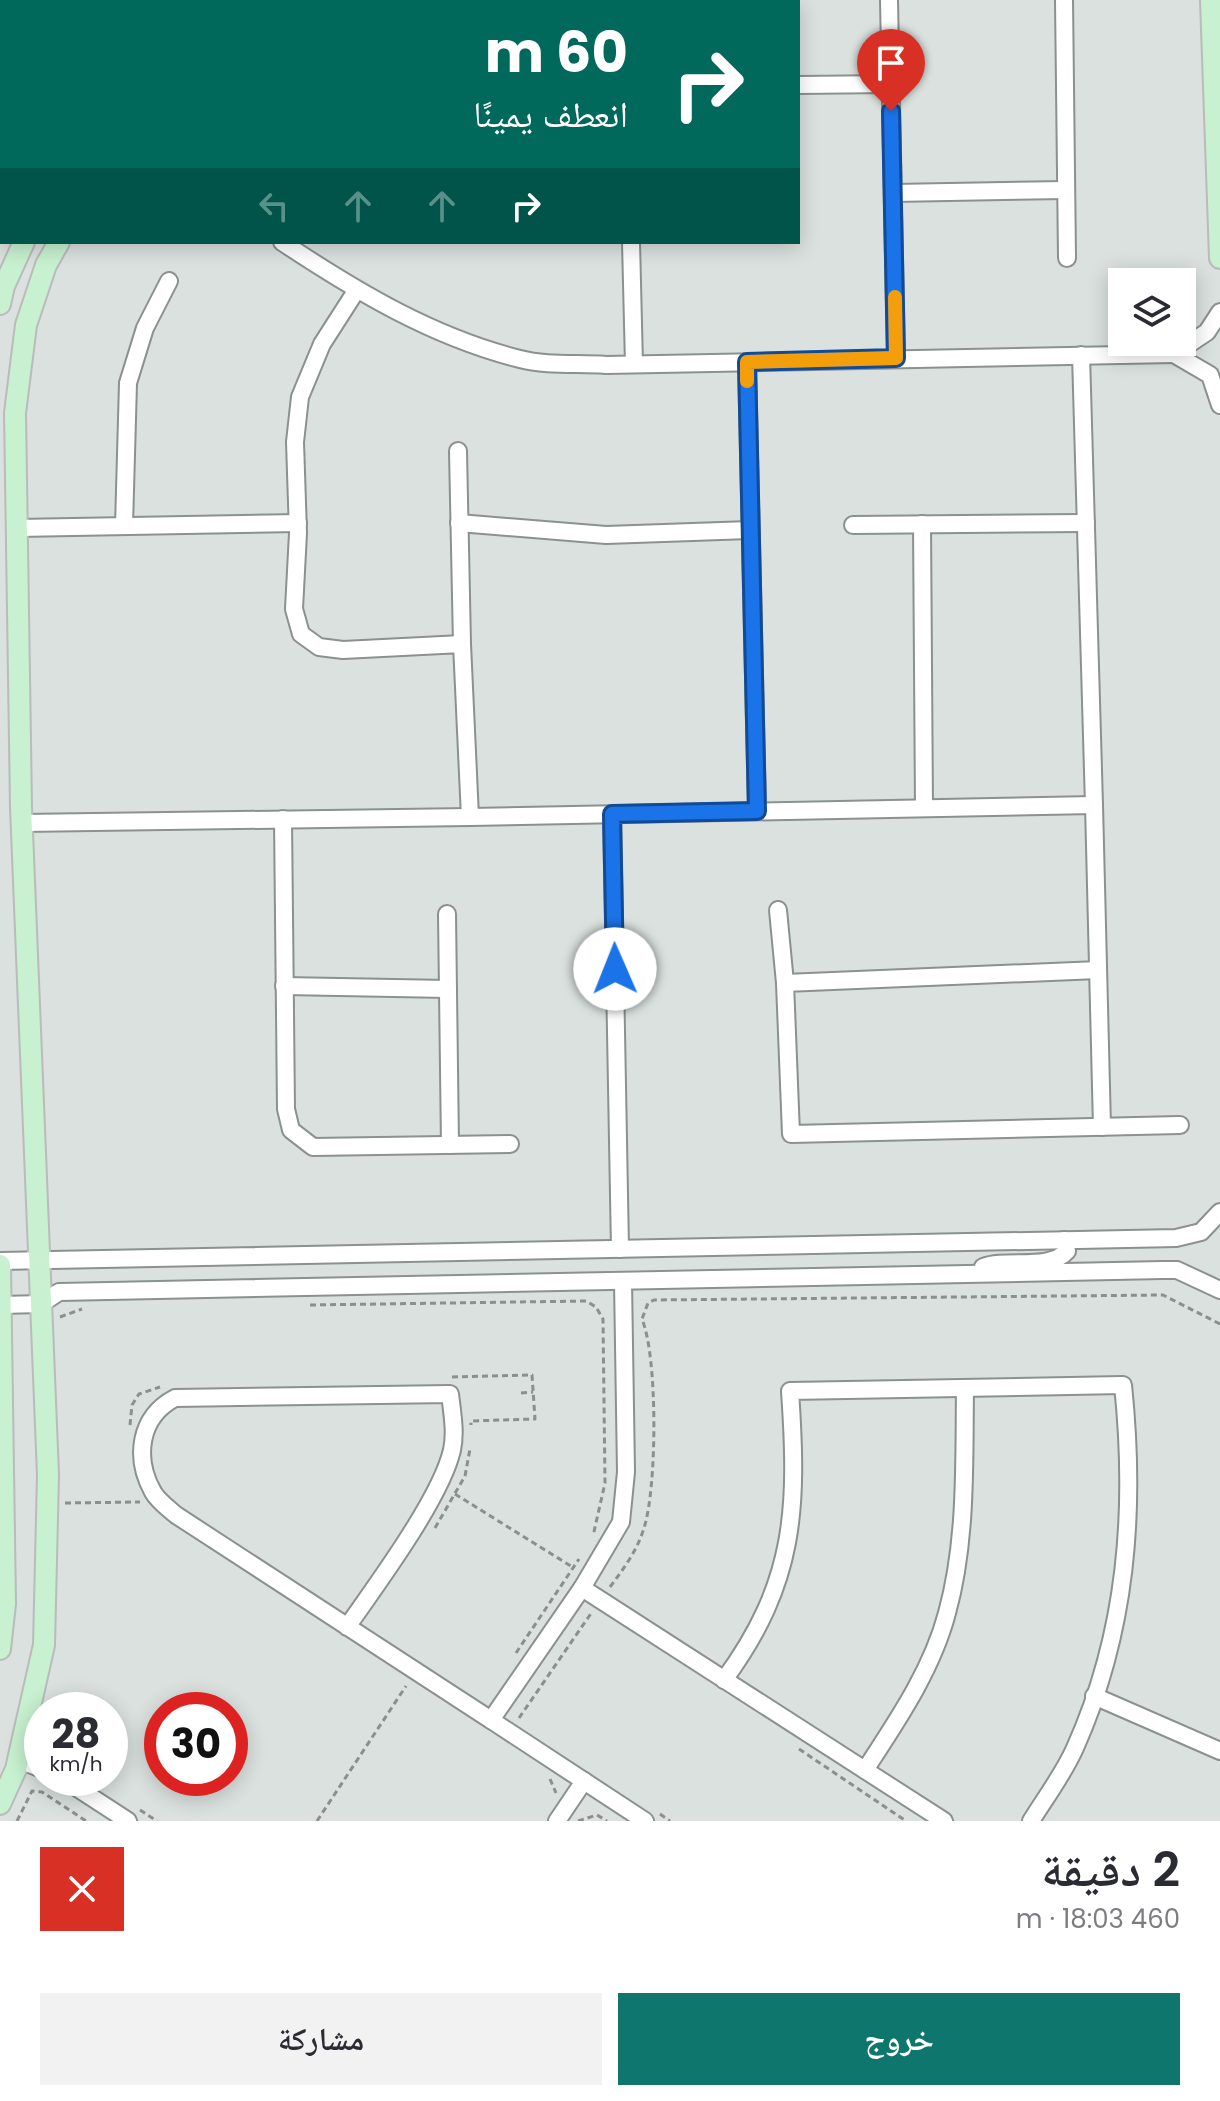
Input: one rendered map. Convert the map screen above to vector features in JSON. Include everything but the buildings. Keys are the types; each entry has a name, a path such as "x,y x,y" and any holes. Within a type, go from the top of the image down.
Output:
{"main road":[{"path":"1211,0 1220,258"},
{"path":"0,304 4,286 23,244"},
{"path":"0,1804 19,1760 44,1645 48,1475 22,823 15,413 26,325 46,265 58,244"},
{"path":"0,1263 5,1604 1,1639"}],"street":[{"path":"889,0 896,358"},
{"path":"1064,0 1067,258"},
{"path":"800,85 891,84"},
{"path":"893,193 1066,190"},
{"path":"285,244 356,291 430,329 522,360 634,364 1108,355"},
{"path":"631,244 634,364"},
{"path":"124,526 128,383 145,328 169,281"},
{"path":"356,291 322,344 300,397 295,442 298,523 294,609 301,634 319,647 343,650 462,644"},
{"path":"1196,339 1207,332 1220,312"},
{"path":"1081,355 1102,1127"},
{"path":"1177,356 1210,375 1220,405"},
{"path":"747,362 757,811"},
{"path":"458,451 470,817"},
{"path":"17,528 298,523"},
{"path":"459,523 606,535 750,530"},
{"path":"853,525 1086,523"},
{"path":"922,524 924,808"},
{"path":"22,823 1094,805"},
{"path":"612,814 620,1249"},
{"path":"283,819 286,1109 291,1130 313,1147 510,1144"},
{"path":"778,910 785,983 791,1134 1180,1125"},
{"path":"447,914 450,1145"},
{"path":"785,983 1098,970"},
{"path":"284,986 448,989"},
{"path":"0,1263 1176,1238 1201,1232 1220,1212"},
{"path":"963,1274 994,1263 1055,1260 1067,1251 1064,1240"},
{"path":"1,1305 41,1304 59,1292 1177,1270 1220,1290"},
{"path":"491,1720 586,1583 621,1522 626,1472 623,1281"},
{"path":"724,1680 753,1640 778,1586 790,1528 795,1460 790,1391 1123,1385 1131,1457 1125,1570 1109,1657 1075,1750 1031,1821"},
{"path":"865,1770 928,1664 947,1614 957,1562 965,1388"},
{"path":"347,1627 397,1555 438,1483 452,1450 450,1394 175,1398 159,1406 143,1432 144,1471 154,1495 176,1515 347,1627 491,1720 645,1821"},
{"path":"586,1583 601,1600 944,1821"},
{"path":"1094,1696 1220,1751"},
{"path":"19,1760 24,1762"},
{"path":"557,1821 584,1781"},
{"path":"90,1796 128,1821"}],"path":[{"path":"509,1732 633,1556 645,1526 651,1494 651,1373 648,1334 642,1319 648,1303 654,1300 1163,1295 1220,1324"},
{"path":"303,1305 586,1301 596,1307 603,1319 605,1483 601,1514 592,1540"},
{"path":"438,1377 532,1375 535,1419 471,1421 471,1426"},
{"path":"129,1429 132,1405 139,1394 151,1387 166,1387"},
{"path":"521,1393 533,1392"},
{"path":"431,1533 465,1476 470,1440"},
{"path":"438,1483 573,1567 586,1583"},
{"path":"134,1491 146,1513"},
{"path":"57,1504 140,1502"},
{"path":"515,1654 585,1549"},
{"path":"317,1821 406,1686"},
{"path":"549,1778 557,1788 556,1796"},
{"path":"17,1821 32,1791 42,1792 86,1821"},
{"path":"578,1821 597,1815 607,1821"}],"slow traffic":[{"path":"747,381 747,362 896,358 895,297"}],"route":[{"path":"615,969 612,814 757,811 747,362 896,358 891,111"}]}
